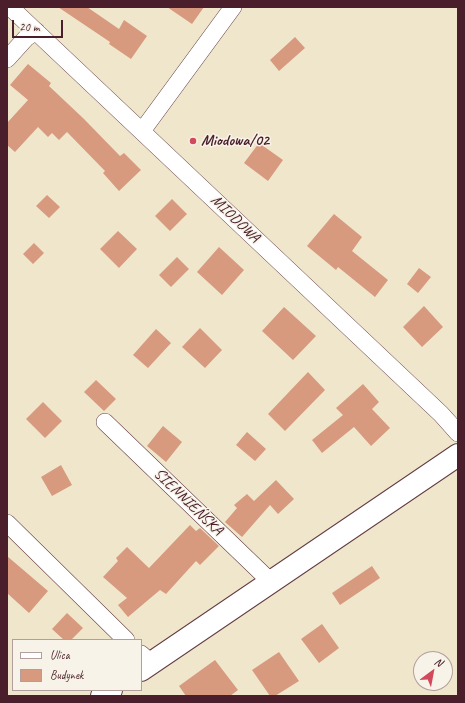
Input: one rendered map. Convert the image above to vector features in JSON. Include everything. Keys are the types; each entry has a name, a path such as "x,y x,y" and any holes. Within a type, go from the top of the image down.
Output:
{"main road":[{"path":"144,662 271,582 458,455"}],"street":[{"name":"MIODOWA","path":"10,7 441,414 458,434"},
{"path":"142,130 233,7"},
{"path":"7,59 26,38 36,31"},
{"name":"SIENNIEŃSKA","path":"105,422 271,582"},
{"path":"7,523 125,639"}],"building":[{"path":"58,7 87,7 119,29 124,20 147,36 131,59 109,44 110,42"},
{"path":"167,7 204,7 192,24"},
{"path":"295,37 305,48 279,71 270,60"},
{"path":"28,64 51,83 49,86 120,156 124,153 141,170 119,191 103,173 105,171 67,132 59,140 52,133 48,137 38,127 15,152 7,145 7,123 28,100 10,85"},
{"path":"259,143 283,160 268,181 244,163"},
{"path":"47,195 60,207 49,218 36,206"},
{"path":"172,199 187,214 170,231 155,216"},
{"path":"334,214 362,237 352,251 388,280 375,297 338,267 336,270 307,246"},
{"path":"118,231 137,249 119,268 100,249"},
{"path":"34,243 44,253 33,264 23,254"},
{"path":"219,247 244,270 222,295 197,272"},
{"path":"177,257 189,269 171,287 159,275"},
{"path":"419,268 431,277 418,293 407,284"},
{"path":"424,306 443,327 422,347 403,327"},
{"path":"284,307 316,336 293,360 262,331"},
{"path":"200,328 222,350 205,368 182,347"},
{"path":"156,329 171,343 148,368 133,355"},
{"path":"308,372 325,390 285,431 268,414"},
{"path":"96,380 116,399 104,411 84,392"},
{"path":"363,384 379,402 372,409 390,428 371,446 354,427 322,453 312,440 343,415 336,408"},
{"path":"43,402 62,421 45,438 26,419"},
{"path":"163,426 182,442 166,462 147,446"},
{"path":"247,432 266,449 255,461 236,445"},
{"path":"61,465 72,485 52,496 41,477"},
{"path":"276,480 294,499 278,514 270,505 242,537 225,522 237,508 234,505 247,494 254,501"},
{"path":"190,525 196,531 200,528 219,546 200,565 196,561 166,594 160,590 128,617 118,605 127,598 103,577 118,561 116,558 127,547 149,568"},
{"path":"7,556 48,591 29,613 7,593"},
{"path":"372,566 380,578 340,605 332,593"},
{"path":"67,613 83,628 72,639 63,639 52,629"},
{"path":"322,624 339,648 319,663 301,639"},
{"path":"279,652 299,681 275,696 270,696 252,670"},
{"path":"215,660 238,690 230,696 186,696 179,686"}],"place":[{"name":"Miodowa/02","path":"193,141"}]}
